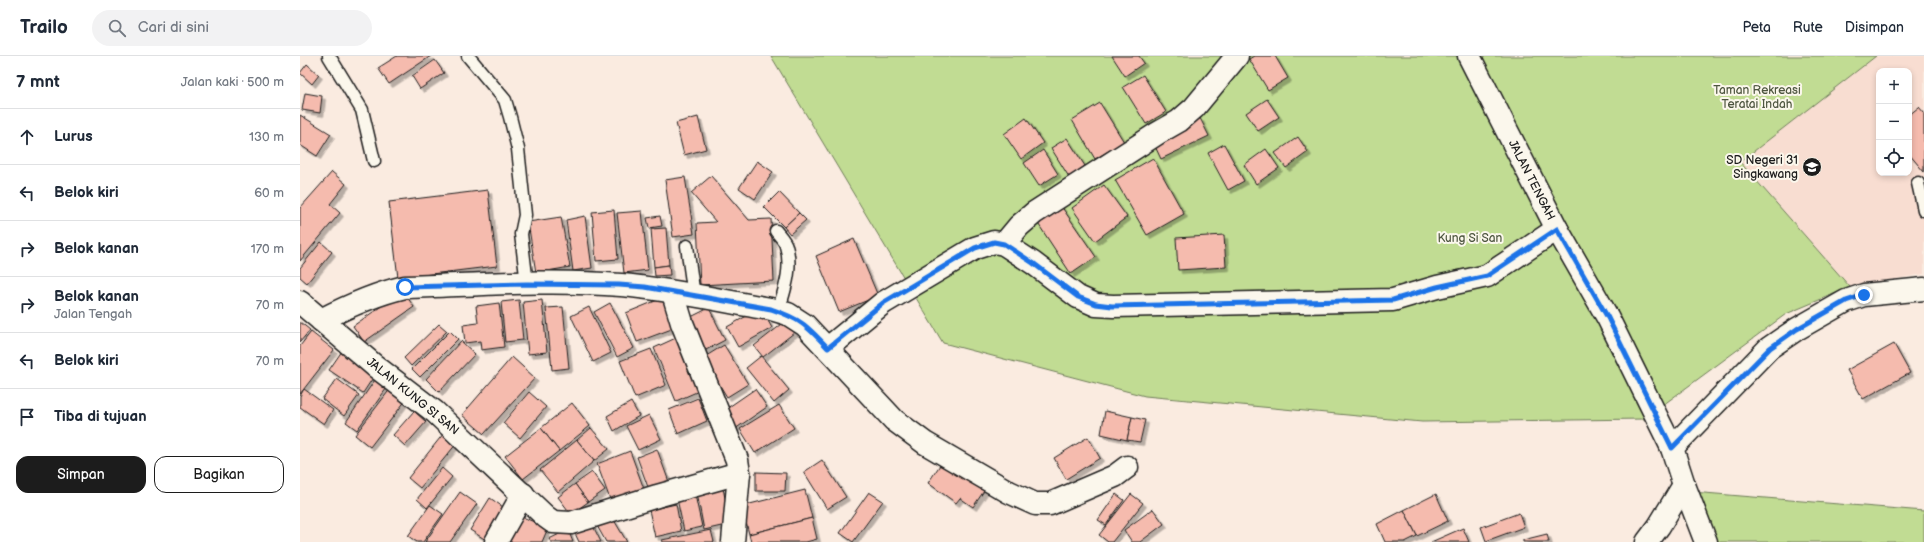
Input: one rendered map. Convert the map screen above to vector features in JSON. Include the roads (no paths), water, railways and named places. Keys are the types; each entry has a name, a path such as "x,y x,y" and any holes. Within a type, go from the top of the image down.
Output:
{"street":[{"path":"1004,244 1019,226 1034,213 1179,121 1200,101 1236,56"},
{"name":"JALAN TENGAH","path":"1469,56 1557,229 1608,318 1672,448 1684,485 1706,542"},
{"path":"828,348 883,303 975,248 994,242 1004,244 1033,263 1078,297 1096,304 1120,306 1393,300 1437,287 1487,276 1557,229"},
{"path":"321,320 352,304 386,291 405,287 527,284 619,285 645,287 684,294 788,314 805,325 894,420 925,443 1009,492 1035,504 1050,504 1057,502 1115,476 1127,467"},
{"path":"1672,448 1770,348 1797,329 1852,299 1890,291 1924,289"},
{"path":"684,294 682,323 737,460 739,473 733,542"},
{"name":"JALAN KUNG SI SAN","path":"300,302 375,366 435,412 553,522 571,523 657,496 739,473"},
{"path":"1647,542 1659,526 1684,485"},
{"path":"496,542 523,494"}],"lane":[{"path":"329,56 362,110 374,161"},
{"path":"468,56 505,100 510,117 518,148 525,215 521,234 527,284"},
{"path":"1918,183 1924,210"},
{"path":"776,231 786,245 789,259 788,276 778,312"},
{"path":"684,294 687,246"}],"place":[{"name":"SD Negeri 31 Singkawang","path":"1812,167"}],"park label":[{"name":"Taman Rekreasi Teratai Indah","path":"1757,97"},
{"name":"Kung Si San","path":"1470,238"}]}
